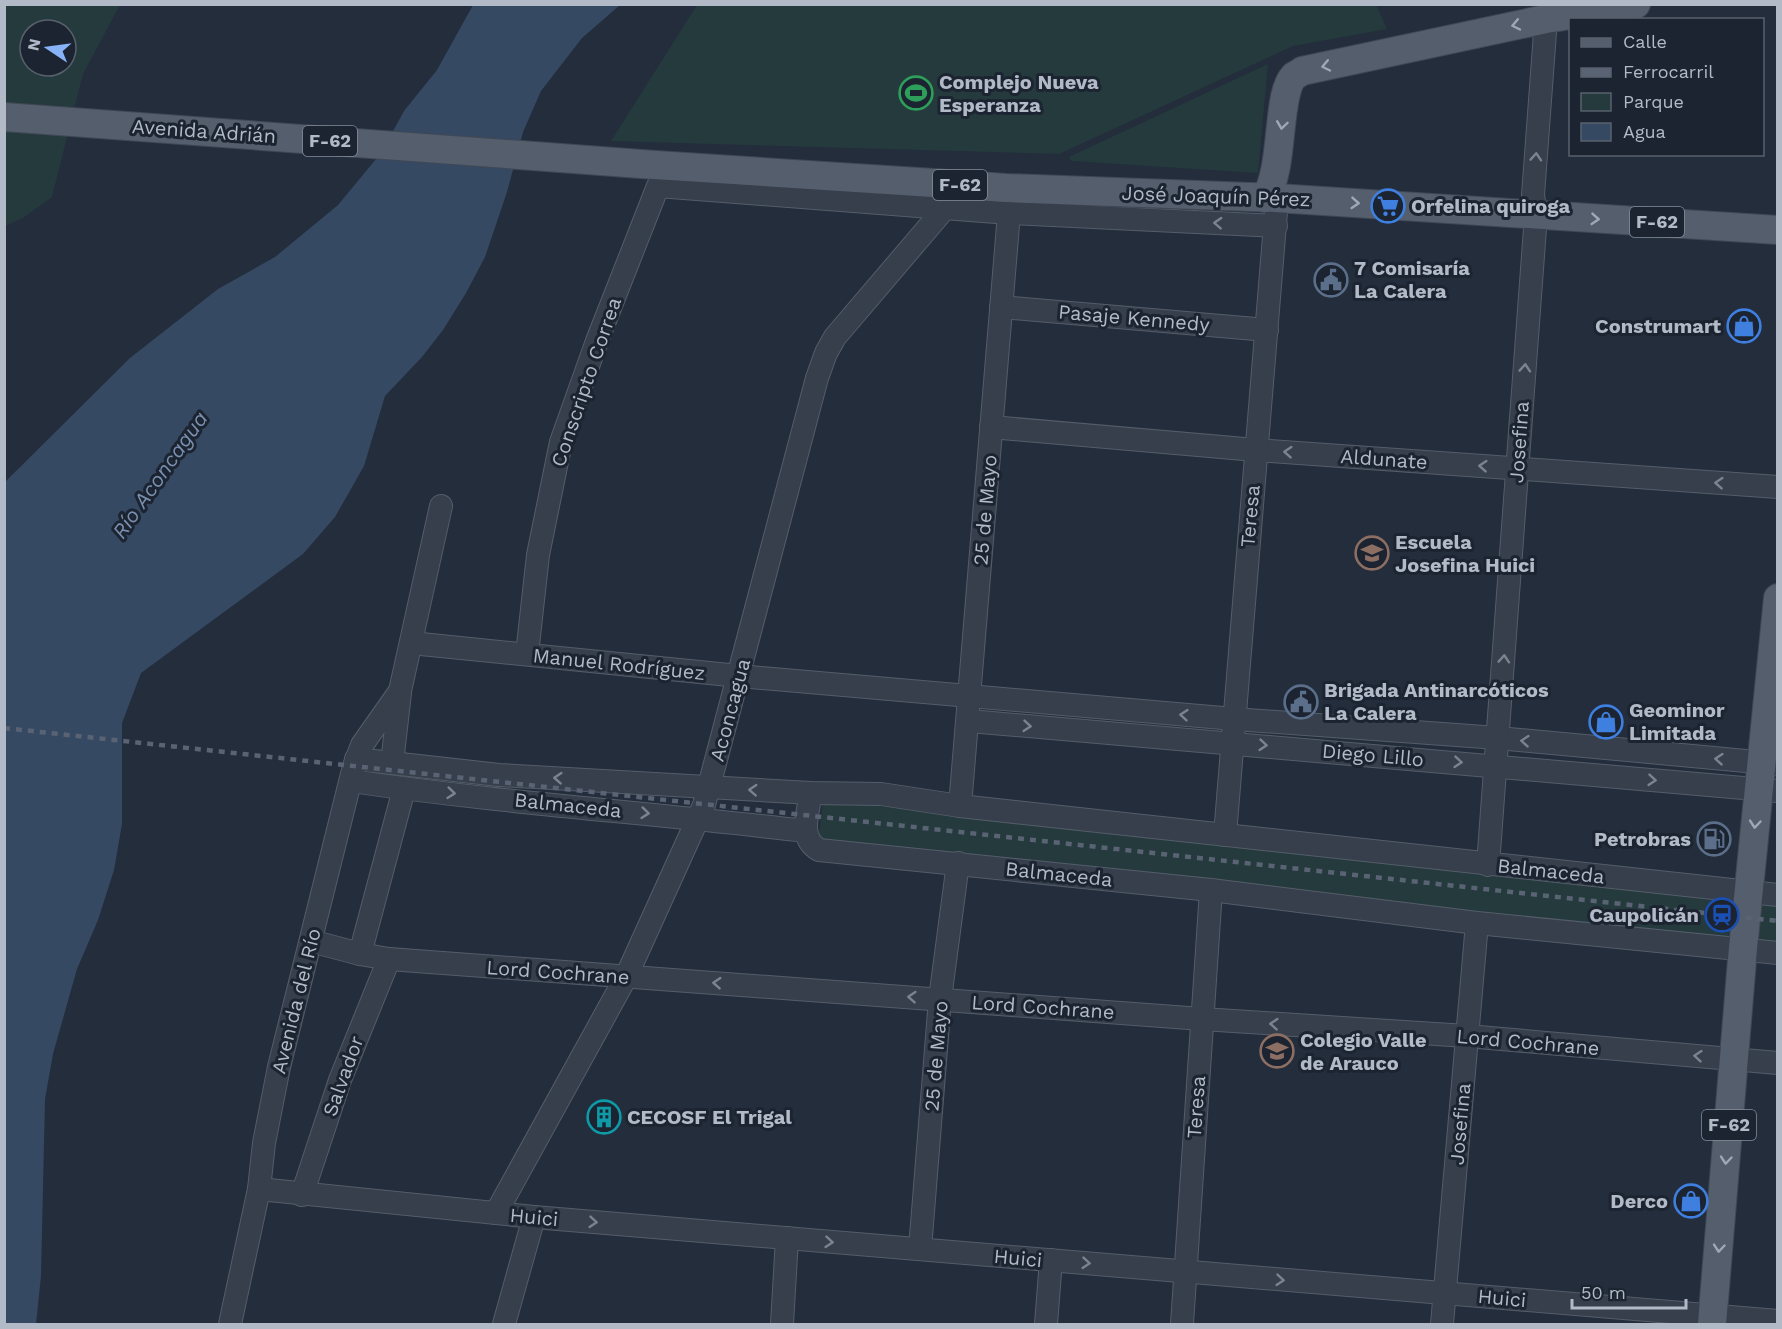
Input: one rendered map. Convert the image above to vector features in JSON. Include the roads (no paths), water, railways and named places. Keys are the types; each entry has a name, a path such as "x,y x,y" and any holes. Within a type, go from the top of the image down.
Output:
{"main road":[{"path":"1546,19 1636,4"},
{"name":"Teresa","path":"1272,190 1287,90 1293,77 1302,71 1546,19"},
{"name":"Avenida Adrián","path":"4,117 656,176"},
{"name":"José Joaquín Pérez","path":"656,176 1006,188 1272,190 1323,201 1778,230"},
{"name":"F-62","path":"1713,1320 1743,948 1749,891 1769,777 1778,598"}],"street":[{"name":"Josefina","path":"1488,865 1536,215 1533,195 1546,19"},
{"name":"José Joaquín Pérez","path":"656,176 945,208 1276,226"},
{"name":"Conscripto Correa","path":"527,654 538,555 561,442 656,176"},
{"name":"Teresa","path":"1225,835 1276,226 1272,190"},
{"name":"Aconcagua","path":"496,1213 626,977 698,818 739,676 817,378 826,353 835,337 945,208"},
{"name":"25 de Mayo","path":"960,806 969,721 969,696 1009,213"},
{"name":"Pasaje Kennedy","path":"1001,307 1267,330"},
{"name":"Aldunate","path":"991,427 1256,450 1778,487"},
{"name":"Avenida del Río","path":"392,763 400,691 441,506"},
{"name":"Manuel Rodríguez","path":"411,643 739,676 969,696"},
{"name":"Avenida del Río","path":"230,1324 259,1189 264,1143 279,1066 354,770 362,746 400,691"},
{"name":"Diego Lillo","path":"969,696 1234,719 1498,738 1769,777"},
{"name":"Diego Lillo","path":"969,721 1496,766 1769,777"},
{"name":"Balmaceda","path":"354,770 392,763 499,775 708,788 881,794 960,806 1778,895"},
{"name":"Balmaceda","path":"354,770 404,789 805,831 811,846 819,850 1211,890 1477,923 1778,953"},
{"path":"360,954 404,789"},
{"path":"805,831 811,793"},
{"name":"25 de Mayo","path":"920,1250 940,999 958,863"},
{"name":"Teresa","path":"1182,1324 1211,890"},
{"name":"Josefina","path":"1442,1324 1477,923"},
{"name":"Lord Cochrane","path":"310,941 360,954 389,958 1202,1019 1467,1036 1778,1063"},
{"name":"Salvador","path":"302,1195 340,1080 389,958"},
{"name":"Huici","path":"259,1189 534,1217 1445,1293 1713,1320 1778,1321"},
{"path":"504,1324 534,1217"},
{"path":"782,1324 787,1238"},
{"path":"1046,1324 1051,1260"}],"water":[{"name":"Río Aconcagua","path":"473,5 620,5 582,38 541,91 523,132 507,192 485,257 443,330 422,357 385,396 364,466 335,517 303,554 141,673 122,723 122,824 114,870 98,920 77,969 53,1054 45,1099 41,1276 36,1324 4,1324 4,483 130,358 218,289 275,257 338,205 381,153 404,111 437,70"}],"railway":[{"path":"4,728 1778,921"}],"place":[{"name":"Complejo Nueva Esperanza","path":"916,93"},
{"name":"Orfelina quiroga","path":"1388,206"},
{"name":"7 Comisaría La Calera","path":"1331,280"},
{"name":"Construmart","path":"1744,326"},
{"name":"Escuela Josefina Huici","path":"1372,553"},
{"name":"Brigada Antinarcóticos La Calera","path":"1301,702"},
{"name":"Geominor Limitada","path":"1606,722"},
{"name":"Petrobras","path":"1714,839"},
{"name":"Caupolicán","path":"1722,915"},
{"name":"Colegio Valle de Arauco","path":"1277,1051"},
{"name":"CECOSF El Trigal","path":"604,1117"},
{"name":"Derco","path":"1691,1201"}]}
